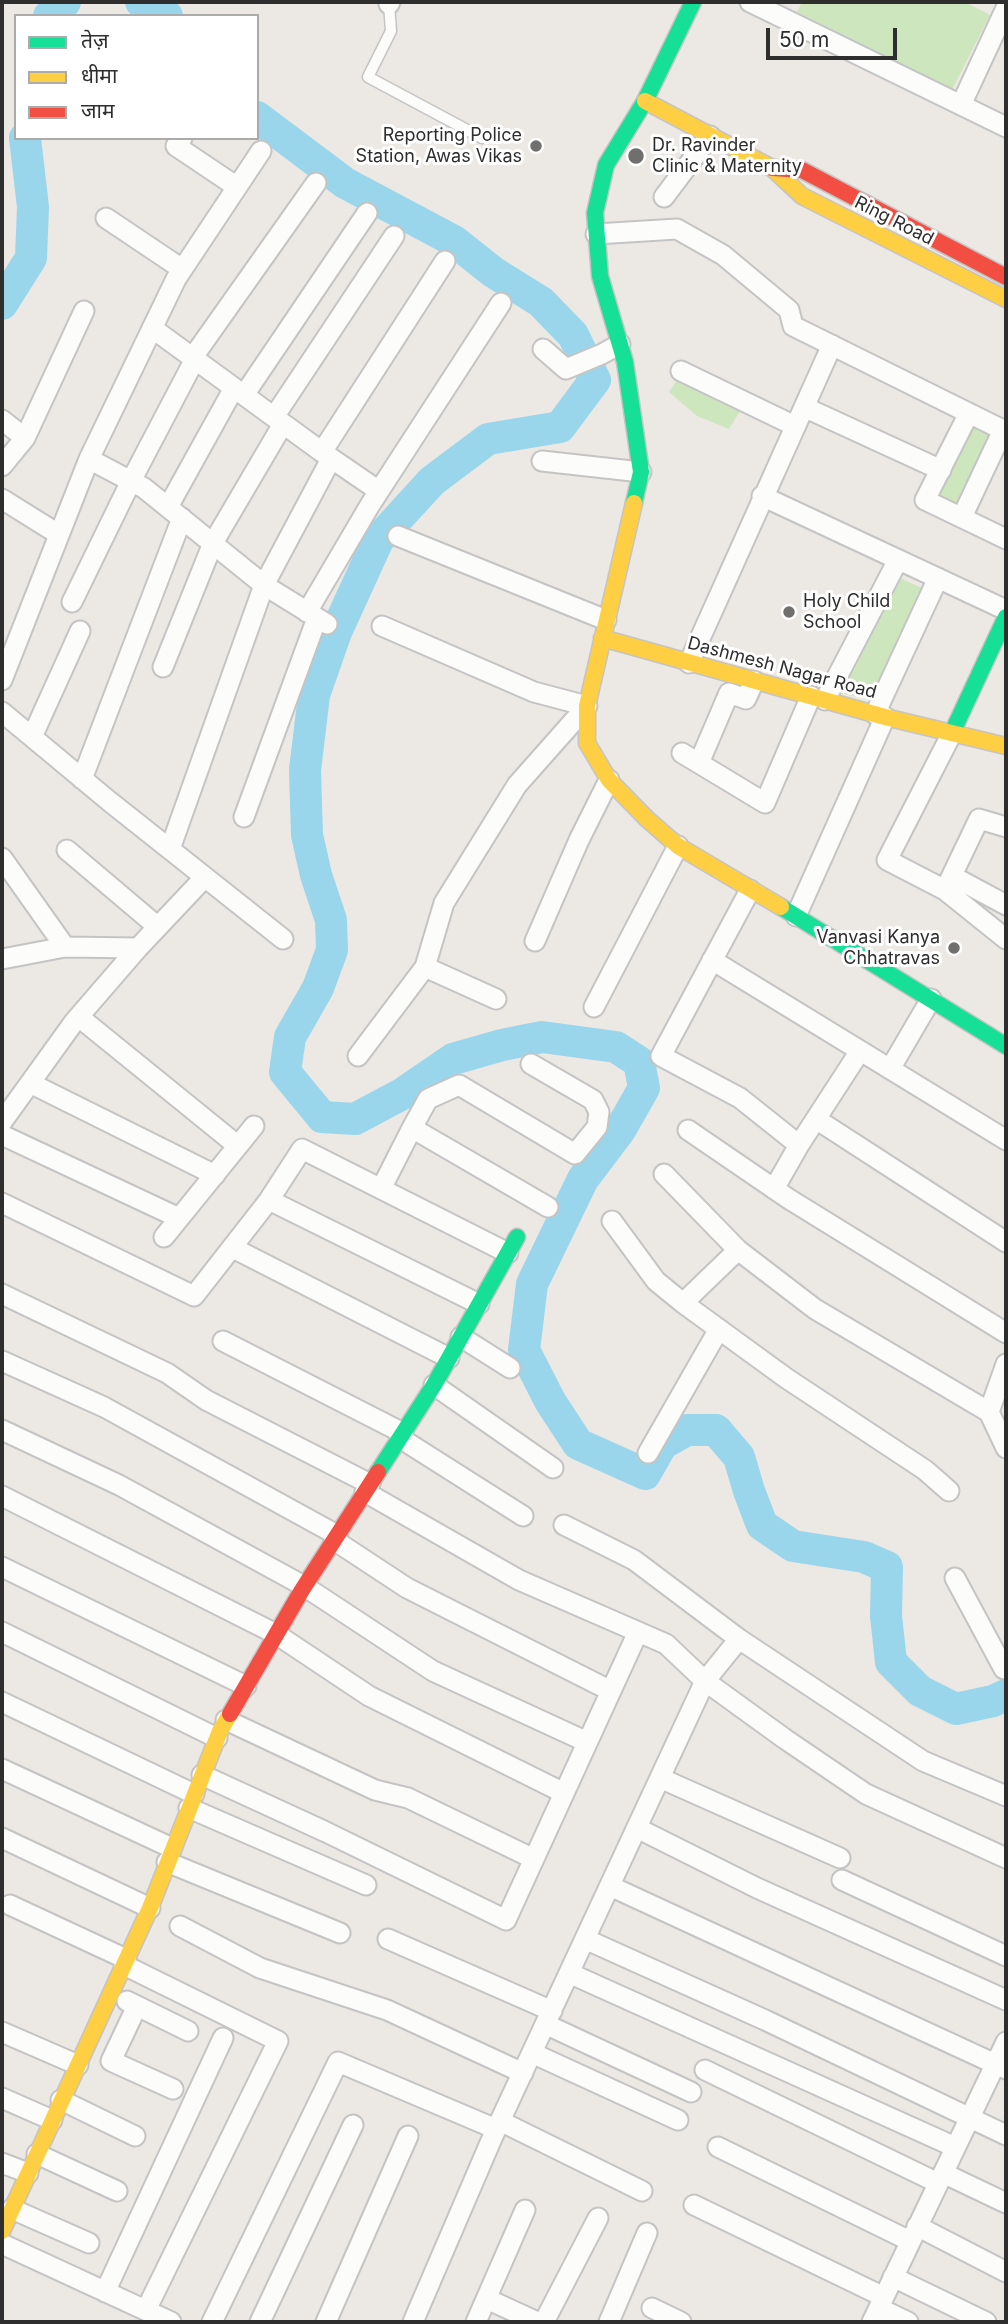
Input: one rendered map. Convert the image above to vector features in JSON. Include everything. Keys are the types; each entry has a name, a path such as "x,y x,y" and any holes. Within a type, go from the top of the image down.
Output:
{"street":[{"path":"693,2 645,101 607,165 594,213 600,276 625,362 641,472 587,706 587,743 609,780 678,846 1006,1046"},
{"path":"750,2 781,8 1006,127"},
{"path":"961,105 1006,8 994,2"},
{"name":"Ring Road","path":"645,101 772,168 802,196 1005,289"},
{"path":"664,197 710,136"},
{"path":"180,140 176,146 237,187"},
{"path":"2,680 89,459 152,328 182,270 261,151"},
{"name":"Ring Road","path":"772,168 802,170 1005,289"},
{"path":"72,602 194,358 316,183"},
{"path":"82,779 175,512 239,391 367,213"},
{"path":"106,218 182,270"},
{"path":"596,234 677,229 723,255 789,310 793,326 1003,430 962,517"},
{"path":"163,667 213,543 279,421 394,236"},
{"path":"170,849 264,585 327,456 445,261"},
{"path":"244,817 317,618 379,491 501,303"},
{"path":"2,467 25,438 84,311"},
{"path":"152,328 379,491"},
{"path":"543,349 566,369 602,355 620,344"},
{"path":"689,663 832,345"},
{"path":"681,371 795,426"},
{"path":"804,407 941,470"},
{"path":"969,413 925,500 1006,538"},
{"path":"2,420 25,438"},
{"path":"89,459 144,488 264,585 317,618"},
{"path":"542,461 641,472"},
{"path":"762,496 1006,610"},
{"path":"4,506 58,534"},
{"path":"398,536 604,629"},
{"path":"682,753 765,803 818,698 898,560"},
{"path":"796,916 938,578"},
{"path":"1006,617 997,657 953,733 887,860 1006,905"},
{"path":"382,626 534,692 587,706"},
{"name":"Dashmesh Nagar Road","path":"604,629 689,663 1006,746"},
{"path":"32,737 80,631"},
{"path":"699,763 729,693 746,699 754,681"},
{"path":"358,1056 425,967 444,903 517,785 587,706"},
{"path":"2,712 282,939"},
{"path":"535,941 579,840 609,780"},
{"path":"949,883 979,818 1006,827"},
{"path":"594,1007 678,846"},
{"path":"67,850 158,927"},
{"path":"2,858 65,947"},
{"path":"2,1122 79,1017 138,948 205,877"},
{"path":"949,883 1006,939"},
{"path":"750,890 661,1056 740,1098 799,1146"},
{"path":"2,959 65,947 138,948"},
{"path":"712,960 1006,1140"},
{"path":"425,967 496,999"},
{"path":"890,1069 931,999"},
{"path":"79,1017 237,1146"},
{"path":"774,1189 860,1051"},
{"path":"381,1189 428,1099 459,1085 575,1154 597,1127 599,1112 593,1100 531,1064"},
{"path":"30,1083 215,1175"},
{"path":"816,1119 1006,1241"},
{"path":"164,1237 254,1126"},
{"path":"412,1128 548,1206"},
{"path":"688,1130 774,1189 1006,1334"},
{"path":"2,1135 179,1218"},
{"path":"2,1203 194,1296 269,1200 302,1149 381,1189 512,1245 434,1385 304,1586 222,1729 150,1908 2,2231"},
{"path":"664,1174 738,1250 815,1309 989,1412 1006,1448"},
{"path":"269,1200 479,1304"},
{"path":"612,1221 656,1280 683,1303 786,1378 925,1470 949,1491"},
{"path":"233,1248 449,1358"},
{"path":"683,1303 738,1250"},
{"path":"2,1294 167,1373 206,1400 367,1488 519,1580 666,1644 705,1681 866,1794 1006,1858"},
{"path":"648,1452 719,1329"},
{"path":"461,1336 510,1368"},
{"path":"223,1341 401,1436 523,1516"},
{"path":"2,1361 104,1406 335,1538 407,1588 611,1691"},
{"path":"989,1412 1006,1364"},
{"path":"434,1385 553,1468"},
{"path":"2,1430 119,1485 304,1586 433,1671 587,1742"},
{"path":"2,1496 276,1634 369,1696 564,1793"},
{"path":"564,1525 634,1560 739,1639 923,1761 1006,1796"},
{"path":"2,1567 246,1686"},
{"path":"955,1578 1004,1669 1006,1667"},
{"path":"2,1632 222,1729 375,1790 408,1798 534,1859"},
{"path":"202,1775 506,1920 638,1632"},
{"path":"413,2322 498,2125 705,1681 739,1639"},
{"path":"2,1702 191,1801 366,1885"},
{"path":"2,1769 170,1855 340,1933"},
{"path":"660,1778 840,1858"},
{"path":"637,1828 757,1888 1006,2000"},
{"path":"2,1838 150,1908"},
{"path":"842,1880 1006,1956"},
{"path":"610,1886 1001,2066"},
{"path":"9,1905 278,2041 146,2310"},
{"path":"180,1926 260,1968 387,2010 523,2073"},
{"path":"388,1939 548,2017 691,2092"},
{"path":"585,1940 765,2020 1006,2136"},
{"path":"569,1973 955,2147"},
{"path":"110,1993 188,2031"},
{"path":"137,2006 111,2062 173,2089"},
{"path":"2,2032 78,2065"},
{"path":"106,2292 223,2038"},
{"path":"878,2309 970,2117 1001,2066 1006,2042"},
{"path":"532,2053 678,2120"},
{"path":"212,2322 338,2062 498,2125 642,2191"},
{"path":"705,2070 941,2178 1006,2203"},
{"path":"2,2098 52,2120"},
{"path":"61,2100 135,2136"},
{"path":"260,2322 353,2124"},
{"path":"326,2322 408,2136"},
{"path":"719,2147 1006,2272"},
{"path":"37,2154 117,2191"},
{"path":"2,2162 28,2174"},
{"path":"694,2205 878,2309 908,2322"},
{"path":"12,2209 89,2243"},
{"path":"476,2322 525,2210"},
{"path":"544,2322 598,2218"},
{"path":"609,2322 647,2233"},
{"path":"2,2244 171,2322"},
{"path":"893,2277 986,2322"},
{"path":"487,2299 537,2322"},
{"path":"652,2308 681,2322"}],"lane":[{"path":"389,3 391,31 369,78 482,138"}],"green space":[{"path":"802,2 965,2 990,15 952,90 797,12"},
{"path":"680,375 742,408 729,429 697,416 669,392"},
{"path":"970,419 997,432 961,508 934,495"},
{"path":"898,577 922,588 871,699 837,693"}],"waterway":[{"path":"51,14 65,2"},
{"path":"141,2 163,14"},
{"path":"259,118 345,183 454,241 493,272 541,302 573,335 595,380 560,427 488,439 432,481 378,540 336,632 314,695 305,770 307,835 316,875 331,920 332,950 318,988 290,1037 285,1072 322,1117 355,1119 402,1094 453,1059 502,1045 542,1037 616,1047 639,1062 644,1088 620,1130 583,1179 532,1284 524,1350 550,1401 578,1444 645,1474 662,1444 687,1430 716,1430 739,1457 762,1525 793,1546 864,1557 887,1567 886,1616 891,1662 920,1691 956,1709 993,1701 1006,1695"},
{"path":"2,304 31,258 33,207 25,140"}],"traffic: fast":[{"path":"634,503 641,472 625,362 600,276 595,213 606,165 645,101 693,2"},
{"path":"952,733 1006,617"},
{"path":"781,907 1006,1046"},
{"path":"378,1472 434,1385 517,1237"}],"traffic: slow":[{"path":"645,101 772,168 802,196 1006,299"},
{"path":"634,503 587,706 587,743 609,780 678,846 781,907"},
{"path":"602,638 885,717 1006,746"},
{"path":"2,2231 150,1908 220,1731 230,1714"}],"traffic: jam":[{"path":"772,168 802,170 1006,277"},
{"path":"230,1714 302,1590 378,1472"}],"place":[{"name":"Reporting Police Station, Awas Vikas","path":"536,146"},
{"name":"Dr. Ravinder Clinic & Maternity","path":"636,156"},
{"name":"Holy Child School","path":"789,612"},
{"name":"Vanvasi Kanya Chhatravas","path":"954,948"}]}
